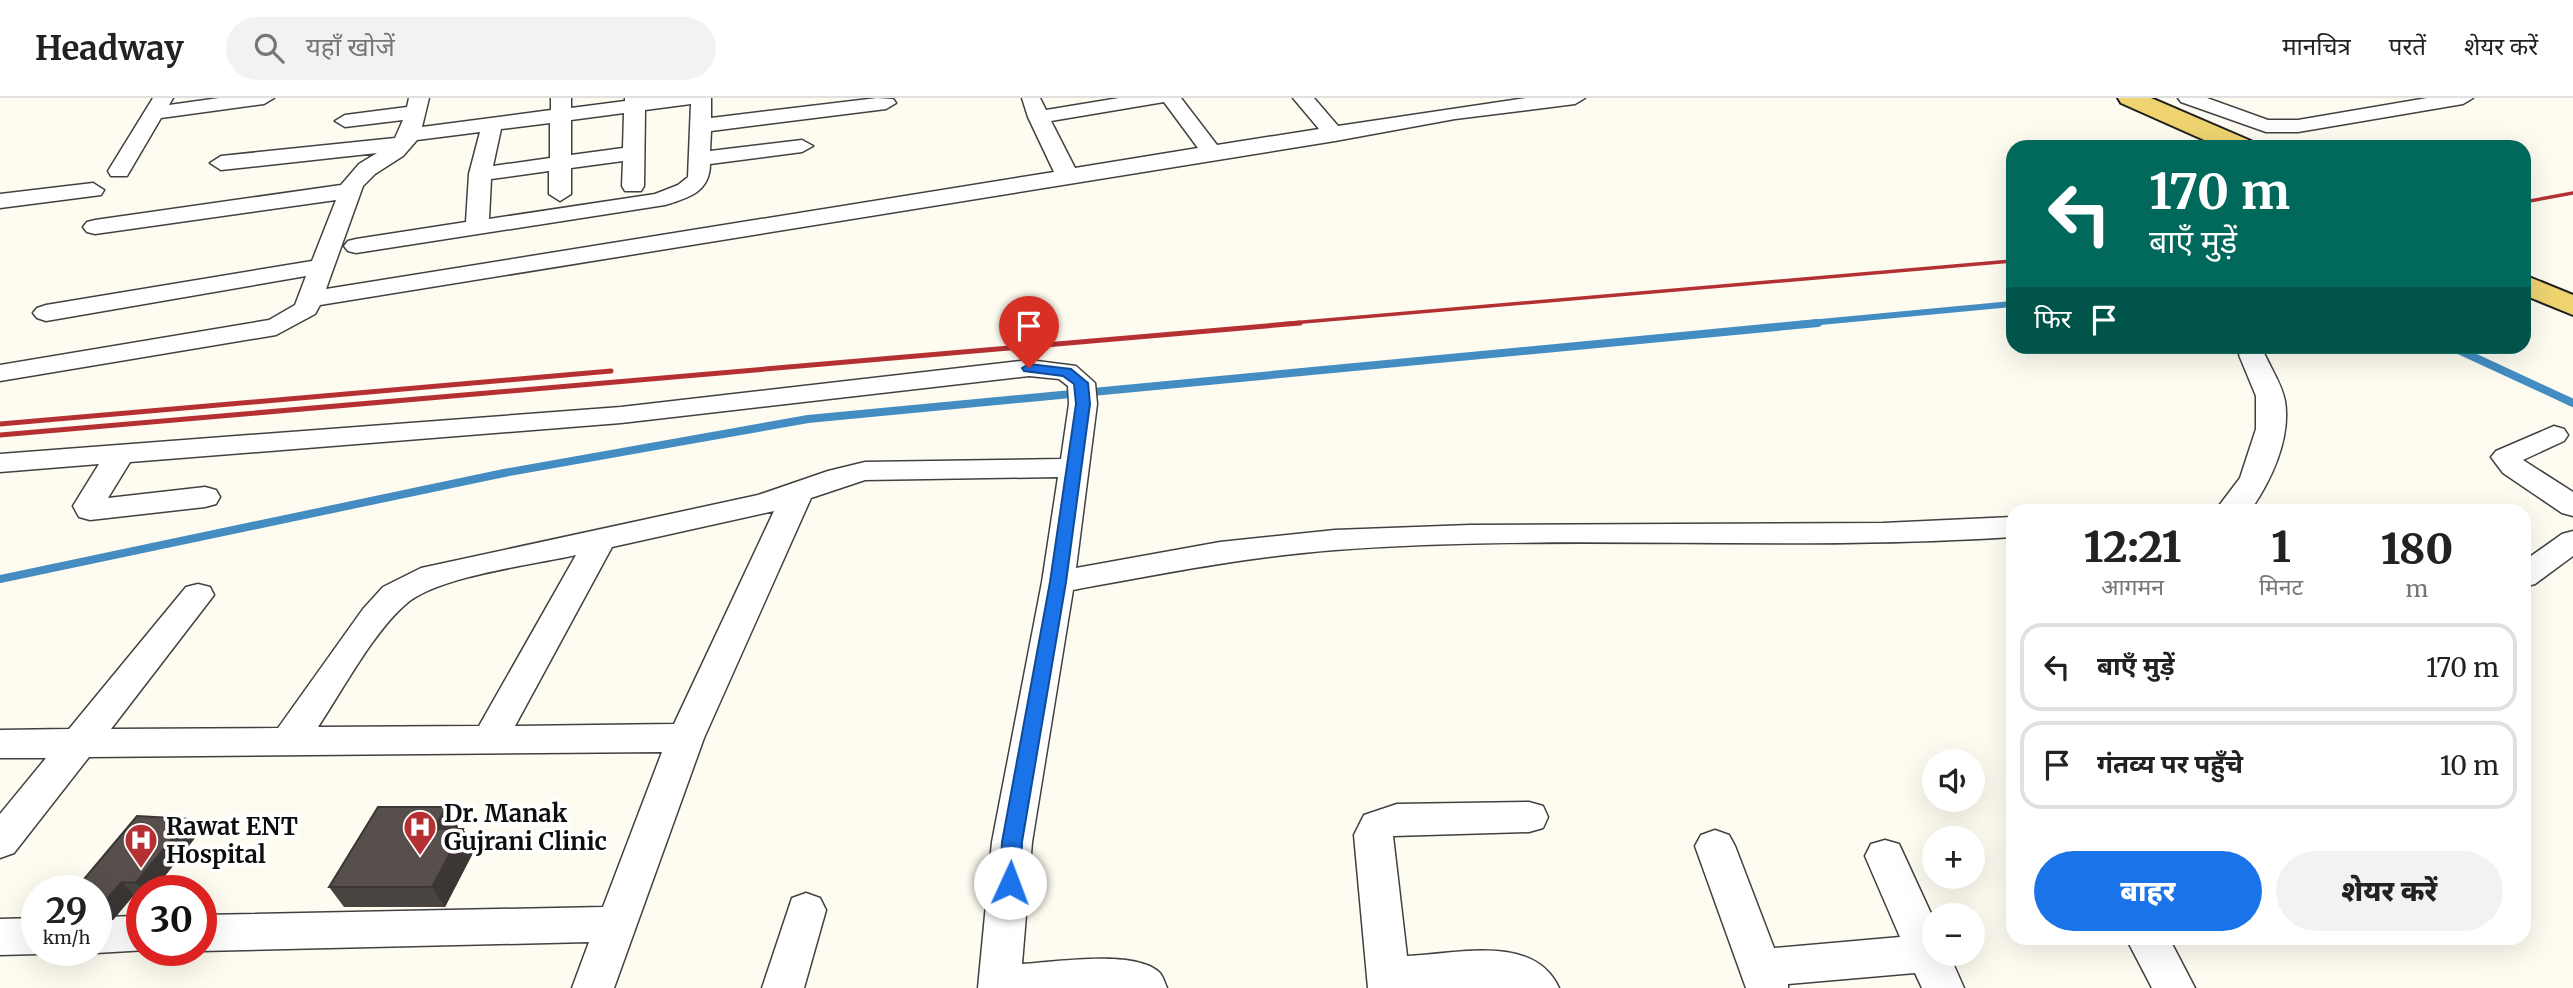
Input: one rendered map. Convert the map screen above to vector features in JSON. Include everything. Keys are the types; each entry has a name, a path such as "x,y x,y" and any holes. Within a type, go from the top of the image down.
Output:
{"main road":[{"path":"2102,98 2197,140"},
{"path":"2130,98 2226,140"},
{"path":"2531,273 2573,292"},
{"path":"2531,287 2573,306"}],"street":[{"path":"119,171 158,106 264,98"},
{"path":"346,98 345,121 357,134 354,149"},
{"path":"345,121 492,124 561,107 693,98"},
{"path":"356,246 657,200 694,187 699,177 701,98"},
{"path":"1068,177 1034,108 1157,98"},
{"path":"1171,98 1213,154"},
{"path":"1303,98 1335,135"},
{"path":"2188,98 2266,126 2298,126 2463,98"},
{"path":"312,299 1335,135 1455,113 1559,99"},
{"path":"633,186 635,102"},
{"path":"700,126 831,104 886,103"},
{"path":"560,194 561,107"},
{"path":"221,163 354,149 412,122"},
{"path":"0,373 276,327 299,316 312,299 350,191 358,176 412,122"},
{"path":"477,227 480,174 492,124"},
{"path":"699,159 802,146"},
{"path":"480,174 635,153"},
{"path":"0,201 93,190"},
{"path":"95,227 350,191"},
{"path":"46,313 324,266"},
{"path":"2239,504 2246,499 2269,439 2273,418 2271,399 2252,355"},
{"path":"0,485 11,462 621,415 1029,368 1066,372 1082,393 1074,468 1058,582 1012,842 999,986 1120,978 1138,982 1146,988"},
{"path":"2554,435 2506,457 2513,467 2573,506"},
{"path":"121,452 88,506 90,510 205,497"},
{"path":"288,741 375,617 395,595 432,576 600,541 797,495 838,475 865,471 1074,468"},
{"path":"593,988 686,737 797,495"},
{"path":"1058,582 1220,553 1335,540 1470,535 1882,533 2006,527"},
{"path":"489,740 600,541"},
{"path":"2531,571 2573,541"},
{"path":"0,842 198,595"},
{"path":"0,744 686,737"},
{"path":"1529,817 1384,821 1376,827 1373,835 1388,982 1510,970 1525,975 1538,988"},
{"path":"1715,846 1764,978 1936,970 1885,856"},
{"path":"783,988 806,910"},
{"path":"217,933 617,924"},
{"path":"0,937 21,936"},
{"path":"2151,945 2174,988"}],"building":[{"path":"378,807 446,807 434,829 463,829 432,887 329,887"},
{"path":"137,816 188,819 142,875 126,875 126,882 122,882 112,893 112,875 87,875"}],"waterway":[{"path":"1799,324 2006,305"},
{"path":"0,579 504,473 808,419 1818,323"},
{"path":"2467,354 2573,403"}],"railway":[{"path":"2531,201 2573,193"},
{"path":"1280,324 2006,262"},
{"path":"0,435 1300,323"},
{"path":"0,424 611,371"}],"place":[{"name":"Dr. Manak Gujrani Clinic","path":"420,857"},
{"name":"Rawat ENT Hospital","path":"141,870"}],"route":[{"path":"1010,883 1012,842 1058,582 1083,404 1081,383 1066,372 1051,368 1029,368"}]}
